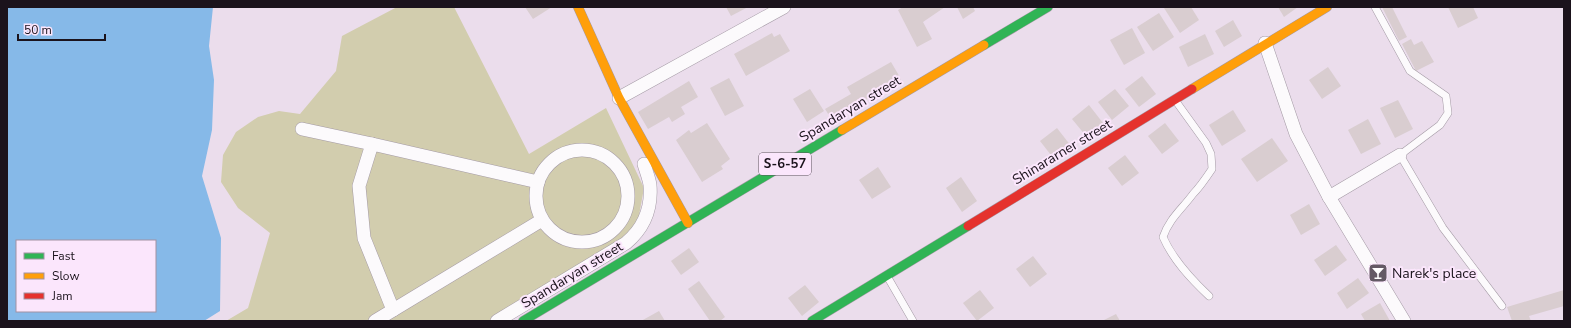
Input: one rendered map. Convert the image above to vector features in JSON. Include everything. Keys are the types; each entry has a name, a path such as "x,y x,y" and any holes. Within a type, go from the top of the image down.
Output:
{"street":[{"path":"578,7 619,98 688,223"},
{"path":"619,98 784,7"},
{"name":"Spandaryan street","path":"523,321 688,223 1031,11 1048,7"},
{"name":"Shinararner street","path":"812,321 1175,100 1265,43 1327,7"},
{"path":"1265,43 1296,134 1329,197 1404,321"},
{"path":"302,129 538,182"},
{"path":"372,144 359,186 364,238 393,310"},
{"path":"579,148 607,155 625,176 629,204 616,229 591,242 563,239 542,220 536,202 538,182 553,158 579,148"},
{"path":"1329,197 1400,155"},
{"path":"497,321 626,243 637,234 644,220 650,202 650,184 644,164"},
{"path":"375,321 542,220"},
{"path":"596,239 604,256"}],"lane":[{"path":"1375,7 1410,71 1446,96 1448,113 1440,125 1400,155 1443,228 1502,306"},
{"path":"1175,100 1206,143 1211,154 1212,170 1194,194 1174,215 1163,237 1169,251 1209,296"},
{"path":"887,275 913,321"}],"shaded area":[{"path":"397,7 454,7 529,154 606,108 644,188 636,232 489,321 226,321 248,308 270,233 238,208 221,182 223,155 236,132 258,117 279,111 300,114 336,71 342,36"}],"water":[{"path":"7,7 213,7 209,46 214,80 212,130 202,176 221,238 220,311 204,321 7,321"}],"building":[{"path":"525,7 552,7 533,19"},
{"path":"726,7 748,7 731,16"},
{"path":"903,7 945,7 923,22 932,39 917,47 898,10"},
{"path":"957,7 973,7 975,11 963,19"},
{"path":"1191,7 1199,20 1180,33 1164,8"},
{"path":"1278,7 1298,7 1284,17"},
{"path":"1382,7 1392,7 1407,37 1399,41"},
{"path":"1448,7 1473,7 1478,18 1458,28"},
{"path":"1159,13 1174,37 1153,51 1137,27"},
{"path":"1233,20 1242,36 1224,47 1215,31"},
{"path":"1132,28 1145,53 1124,65 1110,40"},
{"path":"772,33 774,37 780,34 790,51 746,76 734,54"},
{"path":"1205,34 1214,54 1188,67 1179,47"},
{"path":"1411,39 1414,45 1422,41 1434,62 1416,71 1402,44"},
{"path":"891,62 901,79 832,120 825,109 851,94 847,87"},
{"path":"1328,67 1341,86 1322,99 1309,80"},
{"path":"1142,76 1156,94 1139,107 1125,89"},
{"path":"729,78 744,106 725,116 710,88"},
{"path":"689,81 698,97 681,107 685,114 672,122 669,117 648,129 638,112"},
{"path":"810,89 824,111 807,122 793,99"},
{"path":"1115,89 1129,106 1112,120 1098,102"},
{"path":"1398,100 1413,129 1395,138 1380,108"},
{"path":"1089,105 1103,123 1086,136 1072,119"},
{"path":"1233,110 1246,131 1222,146 1209,125"},
{"path":"1368,119 1381,144 1361,154 1348,130"},
{"path":"707,123 730,159 721,166 723,169 702,182 676,140 689,130 691,133"},
{"path":"1165,123 1179,141 1162,154 1148,136"},
{"path":"1057,128 1071,146 1054,159 1040,141"},
{"path":"1272,138 1288,161 1257,182 1241,159"},
{"path":"1125,155 1139,173 1122,186 1108,168"},
{"path":"878,167 891,187 872,199 859,180"},
{"path":"961,177 977,201 962,212 946,188"},
{"path":"1309,204 1320,224 1301,235 1290,215"},
{"path":"1336,245 1347,260 1325,276 1314,260"},
{"path":"689,248 699,262 681,275 671,261"},
{"path":"1033,256 1047,274 1030,287 1016,269"},
{"path":"1358,278 1369,293 1347,309 1337,293"},
{"path":"699,281 725,317 720,321 710,321 688,289"},
{"path":"805,285 819,302 802,316 788,298"},
{"path":"980,290 994,308 977,321 963,303"},
{"path":"1564,290 1564,306 1529,316 1531,321 1512,321 1507,307"},
{"path":"1380,303 1390,321 1365,321 1361,314"},
{"path":"659,311 665,321 641,321"},
{"path":"1116,314 1120,321 1102,321"}],"traffic: fast":[{"path":"984,45 1048,7"},
{"path":"523,321 842,130"},
{"path":"812,321 968,226"}],"traffic: slow":[{"path":"578,7 619,98 688,223"},
{"path":"1192,89 1327,7"},
{"path":"842,130 984,45"}],"traffic: jam":[{"path":"968,226 1192,89"}],"place":[{"name":"Narek's place","path":"1378,273"}]}
